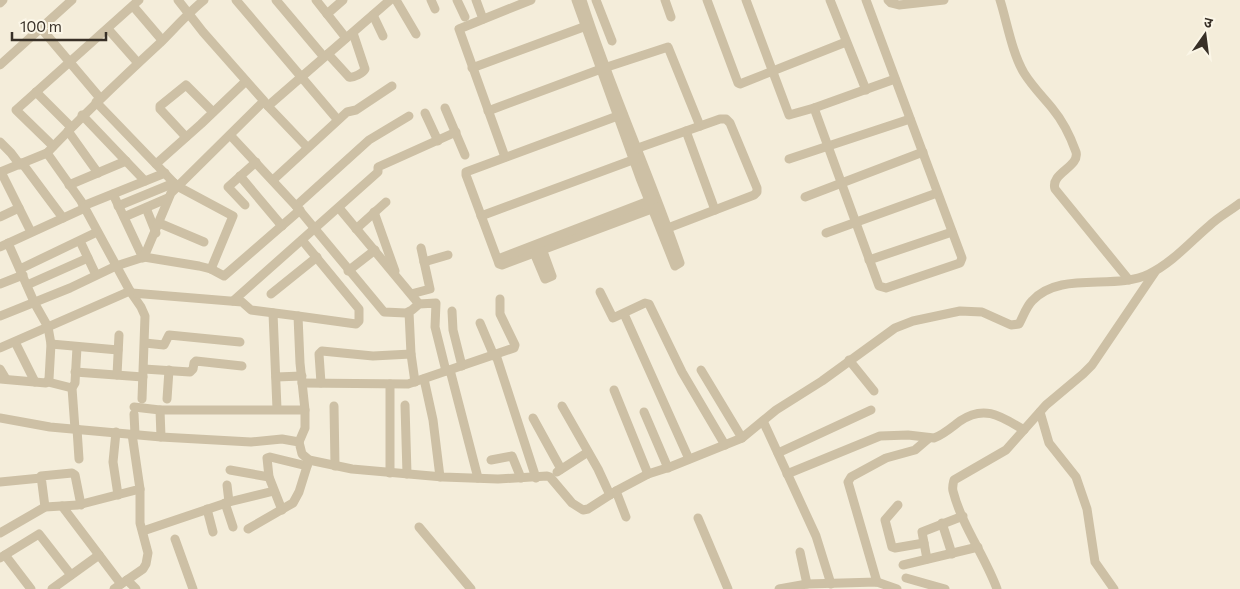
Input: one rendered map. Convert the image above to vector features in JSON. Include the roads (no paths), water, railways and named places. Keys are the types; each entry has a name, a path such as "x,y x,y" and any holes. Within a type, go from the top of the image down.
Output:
{"street":[{"path":"0,3 3,0"},
{"path":"0,50 3,62 72,0"},
{"path":"178,0 266,104 307,148"},
{"path":"31,232 1,172 46,153 82,115 188,13 204,0"},
{"path":"236,0 337,119"},
{"path":"276,0 326,55 350,78 364,72 365,69 349,35 327,14 316,0"},
{"path":"327,14 343,0"},
{"path":"118,206 175,184 266,104 302,78 390,0"},
{"path":"396,0 416,34"},
{"path":"431,0 435,9"},
{"path":"457,0 465,17"},
{"path":"476,0 483,19"},
{"path":"506,157 459,29 531,0"},
{"path":"576,0 588,25 637,155 675,266 680,263 668,228 654,204"},
{"path":"582,0 588,25"},
{"path":"596,0 612,41"},
{"path":"665,0 671,17"},
{"path":"707,0 738,83 743,84 846,42"},
{"path":"746,0 789,115 895,79"},
{"path":"830,0 866,90"},
{"path":"814,108 878,284 883,288 958,265 962,258 866,0"},
{"path":"888,0 899,5 944,0"},
{"path":"1000,0 1022,71 1054,110 1076,152 1074,161 1056,180 1055,190 1128,280"},
{"path":"53,146 16,111 17,108 136,3 162,40"},
{"path":"373,15 383,36"},
{"path":"472,68 588,25"},
{"path":"40,28 98,100 175,184 233,216 211,269"},
{"path":"108,29 138,63"},
{"path":"488,111 604,68 668,47 700,126"},
{"path":"156,164 246,81"},
{"path":"186,137 160,109 160,106 186,85 213,112"},
{"path":"273,180 337,119 346,112 356,110 392,86"},
{"path":"36,92 69,129 98,172"},
{"path":"445,108 465,155"},
{"path":"425,113 438,141"},
{"path":"82,115 145,181"},
{"path":"621,115 466,172 481,216 499,264 502,265 537,248 654,204"},
{"path":"0,316 35,304 116,266 144,257 211,269 224,276 282,226 298,208 369,140 409,116"},
{"path":"481,216 637,155 686,131 720,119 726,119 730,123 757,192 754,195 668,228"},
{"path":"789,159 910,119"},
{"path":"686,131 715,210"},
{"path":"233,301 378,172 379,167 456,132"},
{"path":"230,135 298,208 384,312 409,312 419,304 436,303 435,327 478,478"},
{"path":"1,144 21,164 63,218"},
{"path":"805,197 923,152"},
{"path":"46,153 84,207 141,307 144,316 142,399"},
{"path":"69,185 126,161"},
{"path":"245,206 228,187 256,162"},
{"path":"48,382 51,344 48,327 35,304 21,272 4,245 113,194 165,174"},
{"path":"240,176 282,226"},
{"path":"144,257 156,233 175,184"},
{"path":"826,233 937,193"},
{"path":"113,194 144,257"},
{"path":"124,217 168,198"},
{"path":"356,229 386,202"},
{"path":"550,477 572,502 583,510 588,509 648,474 668,468 742,438 776,410 822,381 895,328 913,321 960,311 982,312 1015,326 1019,324 1030,302 1040,293 1074,283 1128,280 1149,274 1168,262 1211,224 1240,203"},
{"path":"0,217 19,208"},
{"path":"146,208 156,233"},
{"path":"338,208 419,304"},
{"path":"374,212 397,276"},
{"path":"159,223 204,242"},
{"path":"0,284 97,232"},
{"path":"869,260 952,232"},
{"path":"0,348 131,292 233,301 244,303 251,310 356,324 359,321 359,309 302,240"},
{"path":"80,241 96,276"},
{"path":"411,294 430,289 421,248"},
{"path":"348,270 375,250"},
{"path":"424,262 448,256"},
{"path":"271,294 317,257"},
{"path":"27,285 88,258"},
{"path":"992,589 997,589 963,516 953,490 954,480 1006,450 1040,412 1083,374 1092,364 1157,269"},
{"path":"600,292 613,318 645,302 649,304 682,372 724,445"},
{"path":"276,377 320,383 408,384 495,355 515,347 500,314 500,299"},
{"path":"452,311 453,330 462,366"},
{"path":"409,312 411,354 415,382"},
{"path":"273,313 277,410"},
{"path":"624,314 689,459"},
{"path":"298,316 305,410 305,428 299,442 302,454 308,463"},
{"path":"480,324 495,355 536,478"},
{"path":"117,375 118,335"},
{"path":"144,343 164,345 169,335 240,342"},
{"path":"15,342 35,382"},
{"path":"51,344 118,350"},
{"path":"77,347 75,383 72,388 79,459"},
{"path":"320,383 319,354 322,351 373,356 411,354"},
{"path":"849,360 874,391"},
{"path":"75,372 117,375 169,370 192,371 196,361 242,366"},
{"path":"0,368 3,379 48,382 72,388"},
{"path":"167,398 169,370"},
{"path":"701,370 742,438"},
{"path":"424,379 434,420 440,477"},
{"path":"390,384 390,473"},
{"path":"614,390 648,474"},
{"path":"405,405 407,474"},
{"path":"334,406 334,466"},
{"path":"562,406 626,517"},
{"path":"121,584 143,569 148,553 140,523 140,489 133,434 134,410 305,410"},
{"path":"160,410 161,437"},
{"path":"778,453 871,410"},
{"path":"644,412 668,468"},
{"path":"1040,412 1049,443 1076,476 1087,509 1095,562 1114,589"},
{"path":"787,474 880,436 908,435 929,438 938,436 966,417 987,413 998,415 1024,430"},
{"path":"0,418 50,427 161,437 251,442 282,439 299,442"},
{"path":"533,418 561,469"},
{"path":"763,421 821,547 831,584"},
{"path":"116,432 113,462 118,495"},
{"path":"877,582 848,482 852,477 886,458 915,450 929,438"},
{"path":"282,510 268,477 266,459 268,457 352,470 440,477 536,478 550,477 588,452"},
{"path":"491,460 512,456 521,478"},
{"path":"248,529 293,503 308,463"},
{"path":"230,470 268,477"},
{"path":"0,482 41,478 42,475 74,473 81,505"},
{"path":"41,478 45,507"},
{"path":"226,485 227,502 233,527"},
{"path":"0,533 45,507 81,505 140,489"},
{"path":"143,532 227,502 274,491"},
{"path":"898,505 885,520 892,547 924,543"},
{"path":"62,506 121,584 136,589"},
{"path":"207,509 213,532"},
{"path":"927,559 921,533 923,530 963,516"},
{"path":"698,518 728,589"},
{"path":"942,523 952,554"},
{"path":"420,527 471,589"},
{"path":"30,589 2,556 39,534 71,575"},
{"path":"176,539 193,589"},
{"path":"903,565 978,547"},
{"path":"800,552 807,584"},
{"path":"52,589 99,555"},
{"path":"906,578 945,589"},
{"path":"778,589 807,584 877,582 897,589"}]}
